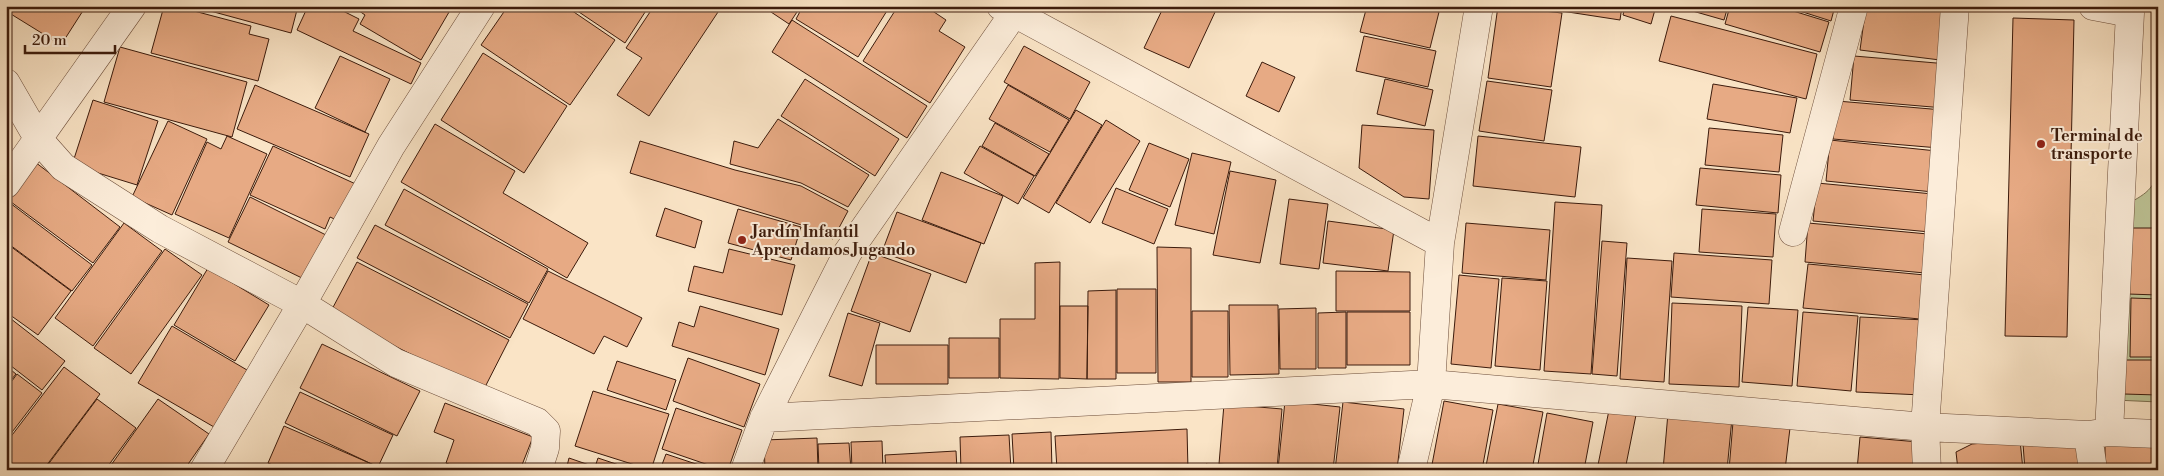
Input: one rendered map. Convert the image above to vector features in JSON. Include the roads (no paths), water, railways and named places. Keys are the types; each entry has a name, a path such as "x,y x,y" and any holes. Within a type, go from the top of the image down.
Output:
{"street":[{"path":"6,184 39,140 132,6"},
{"path":"204,470 302,304 391,146 481,6"},
{"path":"1411,470 1431,384 1440,243 1479,6"},
{"path":"1792,232 1854,6"},
{"path":"1927,470 1925,427 1955,6"},
{"path":"2093,6 2130,13 2098,434 2093,470"},
{"path":"745,470 764,418 848,252 1012,9 1440,243"},
{"path":"6,84 39,140 64,168 160,229 302,304 396,363 537,422 546,432 545,448 538,470"},
{"path":"764,418 1431,384 1925,427 2098,434 2158,434"}],"place":[{"name":"Terminal de transporte","path":"2041,144"},
{"name":"Jardín Infantil Aprendamos Jugando","path":"742,240"}]}
